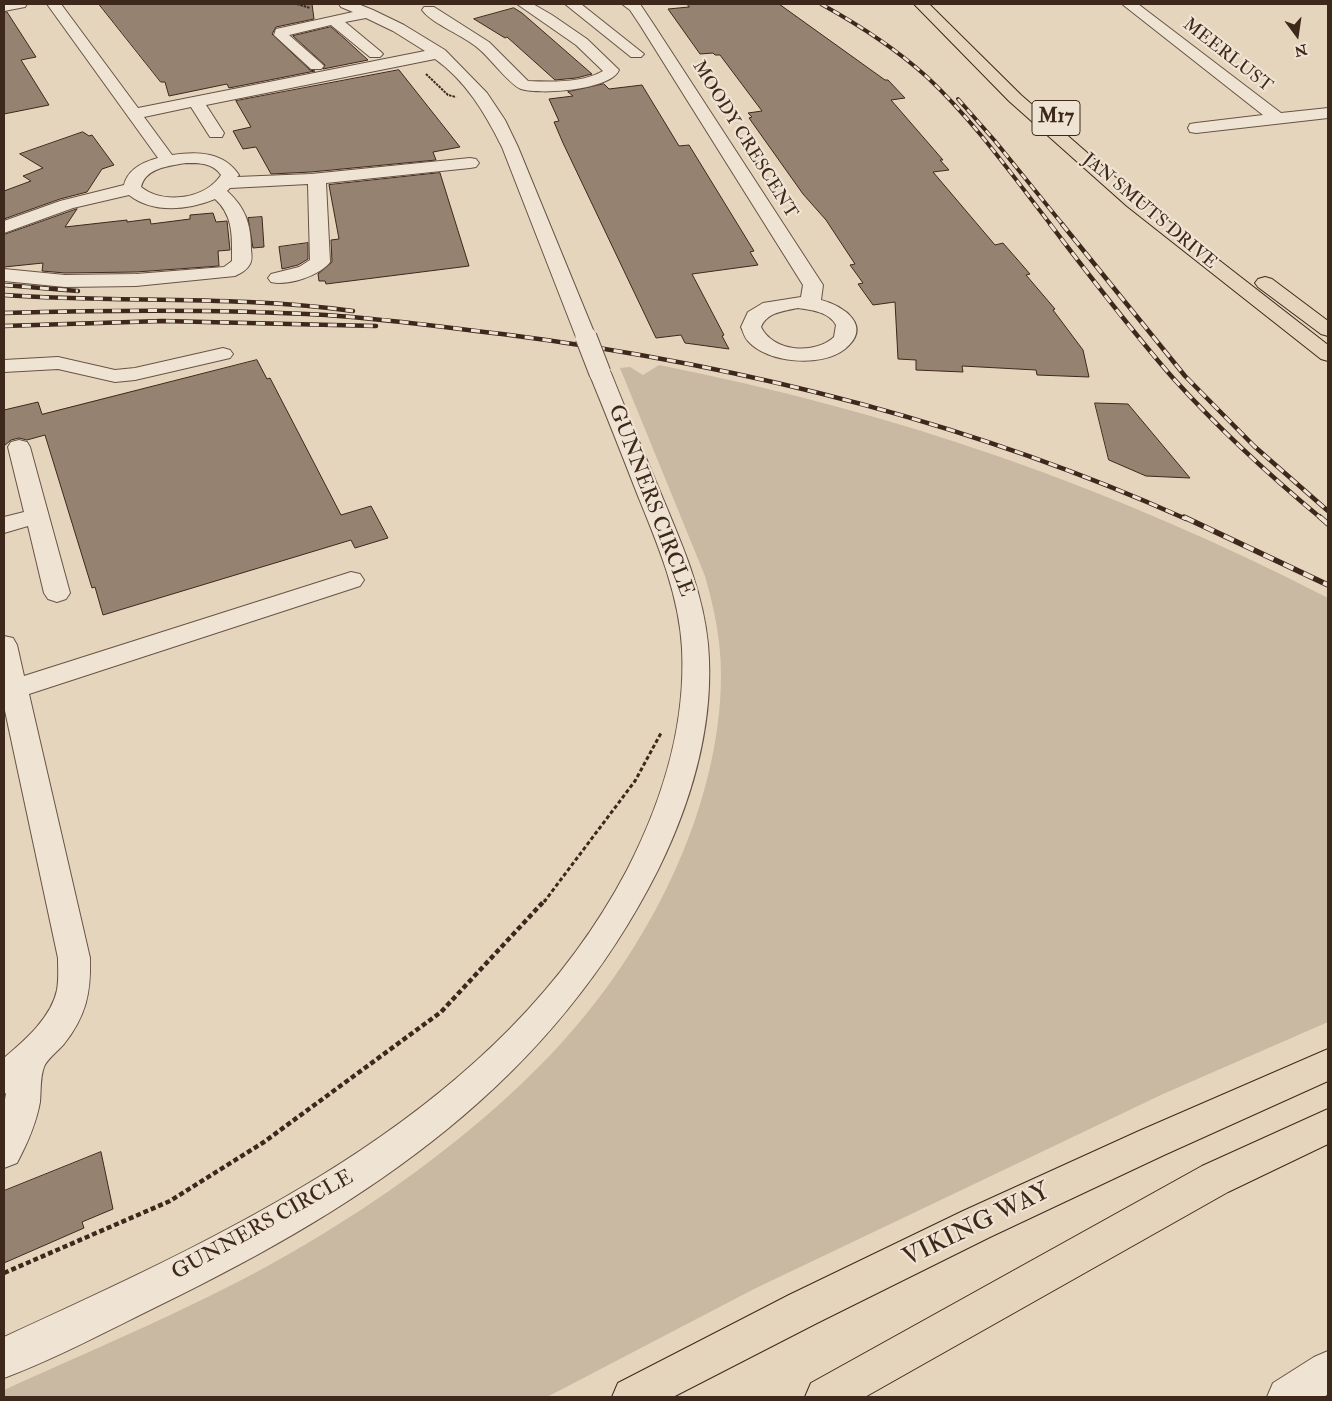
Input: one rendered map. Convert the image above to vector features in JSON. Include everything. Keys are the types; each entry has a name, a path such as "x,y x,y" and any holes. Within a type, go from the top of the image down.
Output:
{"main road":[{"name":"JAN SMUTS DRIVE","path":"922,4 1015,98 1133,202 1328,354"},
{"name":"JAN SMUTS DRIVE","path":"956,39 1206,240 1328,330"},
{"path":"1190,247 1266,322 1328,375"},
{"name":"VIKING WAY","path":"632,1397 772,1324 1141,1147 1328,1065"},
{"path":"825,1397 1215,1179 1328,1126"}],"street":[{"path":"4,7 20,4"},
{"path":"54,4 168,160"},
{"name":"GUNNERS CIRCLE","path":"4,1358 136,1296 267,1229 346,1182 418,1131 479,1079 538,1022 610,929 641,874 663,827 679,778 694,710 695,648 686,592 676,560 500,124 488,103 474,86 440,53 388,22 346,4"},
{"path":"388,22 447,4"},
{"path":"430,10 484,45 524,84 551,87 598,80 610,73 611,70 608,66 560,26 524,4"},
{"path":"572,4 636,54"},
{"name":"MOODY CRESCENT","path":"630,4 635,7 647,25 813,285 810,304"},
{"name":"MEERLUST","path":"1129,4 1278,119"},
{"path":"316,66 280,33 323,16 368,13"},
{"path":"323,16 375,54"},
{"path":"577,40 647,25"},
{"path":"131,110 316,66 424,43"},
{"path":"131,110 196,102 440,53"},
{"path":"196,102 216,133"},
{"path":"1196,128 1328,113"},
{"path":"222,187 230,175 227,167 203,158 168,160 152,166 140,173 132,181 132,189 138,196 150,201 185,201 203,197 222,187 317,179 470,162"},
{"path":"278,278 307,271 316,267 320,262 317,179"},
{"path":"4,275 65,281 106,281 204,275 234,270 242,262 240,223 234,206 222,187"},
{"path":"4,228 46,210 132,189"},
{"path":"4,366 58,363 114,376 135,374 223,354"},
{"path":"19,448 58,593"},
{"path":"4,525 36,516"},
{"path":"14,689 351,580"},
{"path":"4,645 74,958 74,991 62,1022 15,1070 22,1108 15,1134 4,1151"},
{"path":"1288,1397 1328,1371"}],"path":[{"path":"4,1273 170,1201 264,1142 441,1012 540,907 635,781 662,731"}],"shaded area":[{"path":"659,365 747,384 834,406 918,430 1002,458 1166,521 1328,598 1328,1022 1163,1094 754,1289 547,1397 4,1397 4,1390 208,1297 288,1255 388,1192 476,1125 530,1075 589,1011 620,968 648,923 673,876 693,826 708,776 718,725 721,674 720,649 705,576 620,368 630,367 643,375"}],"building":[{"path":"99,4 312,4 314,19 276,27 272,34 310,70 315,71 229,88 227,84 169,96 165,82 161,82"},
{"path":"687,4 779,4 885,80 888,80 905,98 891,100 943,160 940,160 949,170 933,172 995,245 1003,243 1030,274 1026,275 1055,309 1053,310 1083,350 1089,377 1037,375 1036,370 962,366 963,372 916,370 916,360 898,359 895,302 873,305 858,284 863,283 850,265 855,264 826,220 803,194 749,118 752,117 748,113 762,111 720,55 713,53 700,54 668,9 689,7"},
{"path":"514,8 592,74 555,80 507,37 505,38 474,19"},
{"path":"7,12 36,57 21,60 49,105 4,114 4,13"},
{"path":"331,27 368,60 323,69 325,65 293,36"},
{"path":"399,70 460,147 433,152 436,160 271,174 256,147 243,149 233,131 251,127 236,101"},
{"path":"604,84 609,89 642,85 679,146 689,145 754,251 750,252 758,265 692,274 724,335 722,336 729,349 685,343 681,335 656,338 563,143 554,122 559,121 549,99 573,96 568,92"},
{"path":"83,132 89,136 92,135 114,165 102,169 87,192 60,199 4,219 4,191 31,181 23,176 43,168 20,154"},
{"path":"440,173 469,266 326,284 325,281 319,281 318,274 332,262 331,240 339,239 329,185"},
{"path":"77,209 65,227 150,219 151,224 190,219 190,215 213,213 216,222 227,221 230,250 218,251 219,266 136,272 65,273 42,271 43,263 4,267 4,235"},
{"path":"262,217 264,247 253,248 248,218"},
{"path":"308,243 308,259 298,265 282,269 279,247"},
{"path":"257,360 267,379 270,378 341,515 371,506 388,538 355,548 351,540 103,615 95,587 92,588 45,435 27,440 19,438 11,440 4,446 4,410 38,402 42,414"},
{"path":"1095,403 1128,404 1190,478 1146,476 1109,460"},
{"path":"101,1152 113,1209 82,1222 84,1228 4,1263 4,1191"}],"railway":[{"path":"821,4 876,37 927,77 977,130 1051,225"},
{"path":"958,99 995,141 1063,225"},
{"path":"1050,224 1173,378 1245,451 1322,519"},
{"path":"1062,224 1185,376 1254,446 1328,511"},
{"path":"4,285 78,291"},
{"path":"4,295 266,303 353,311"},
{"path":"4,313 165,311 326,315 502,334 678,362 765,380 851,401 937,426 1021,453 1104,484 1186,519"},
{"path":"4,326 162,321 376,326"},
{"path":"1184,517 1328,585"},
{"path":"1320,517 1328,524"}]}
